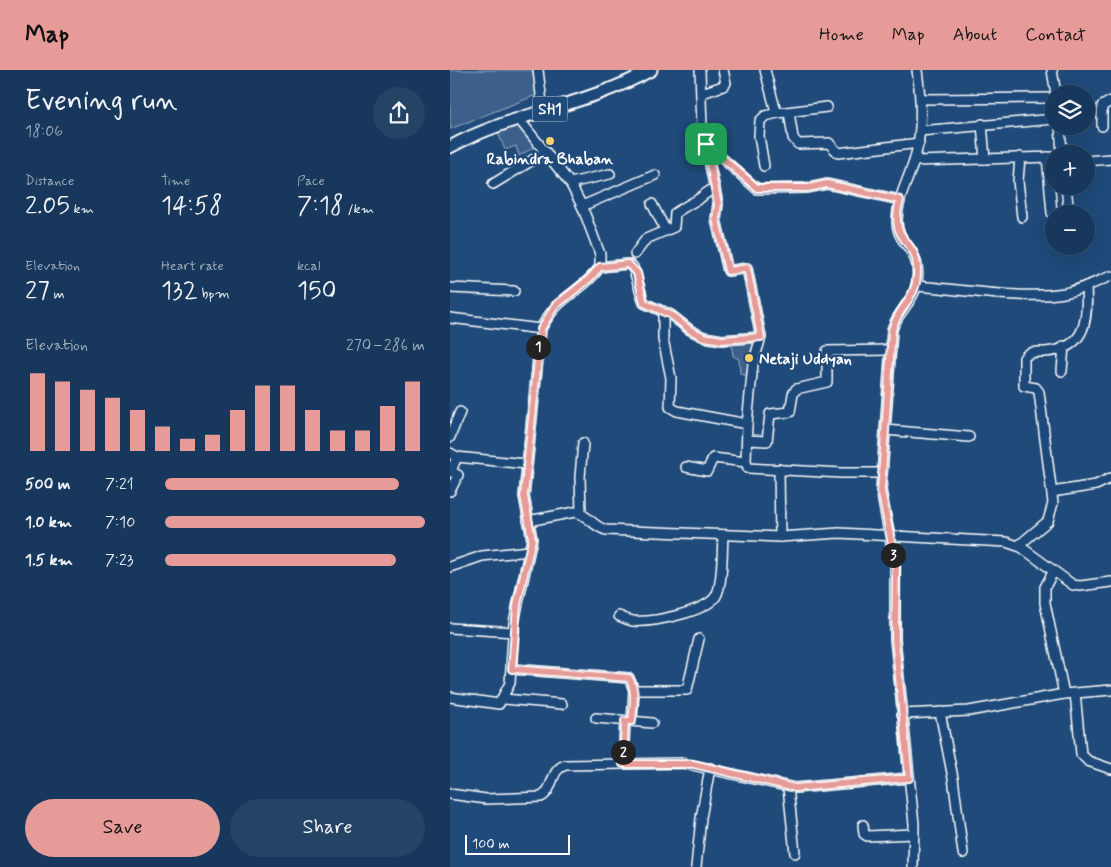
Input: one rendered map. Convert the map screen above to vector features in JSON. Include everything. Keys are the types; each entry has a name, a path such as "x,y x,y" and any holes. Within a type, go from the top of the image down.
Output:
{"main road":[{"name":"SH1","path":"450,147 488,129 518,118 614,89 649,70"}],"street":[{"path":"538,70 543,111"},
{"path":"700,70 702,93 701,117 718,204 716,219 728,271 747,268 761,337 753,364 747,424 747,467 751,470 779,469 842,473 881,473"},
{"path":"702,93 723,86 726,82 723,70"},
{"path":"765,70 774,108 778,113"},
{"path":"913,867 914,834 894,620 896,565 882,502 881,473 890,350 894,324 914,294 918,268 916,257 897,228 900,200 915,161 919,143 921,99 917,70"},
{"path":"1052,70 1054,85"},
{"path":"921,99 1045,98"},
{"path":"1102,126 1102,106 1111,101"},
{"path":"764,166 759,136 760,121 765,116 827,107"},
{"path":"790,112 793,138 798,144 829,143 838,153 919,143"},
{"path":"450,697 497,704 504,699 510,684 514,632 532,539 524,503 526,464 541,329 555,306 589,279 600,267 600,254 582,206 570,183 518,118"},
{"path":"920,130 1045,120"},
{"path":"982,124 986,158"},
{"path":"706,144 757,188 808,188 827,184 900,200"},
{"path":"493,184 546,152"},
{"path":"1020,157 1018,181 1022,217"},
{"path":"915,161 1045,157"},
{"path":"1095,160 1111,159"},
{"path":"570,183 610,174"},
{"path":"582,206 655,175"},
{"path":"635,254 646,239 674,226 675,213 685,205 699,199 704,192 715,188"},
{"path":"1067,195 1068,205"},
{"path":"652,204 666,231"},
{"path":"600,267 631,265 637,273 642,300 647,305 663,311 698,335 714,340 761,337"},
{"path":"916,286 1035,295 1065,293 1111,276"},
{"path":"1018,546 1048,521 1052,510 1052,492 1039,394 1036,388 1024,386 1024,358 1028,353 1053,351 1081,335 1088,315 1086,286"},
{"path":"450,288 514,291"},
{"path":"663,311 662,339 671,378 670,407 677,411 747,424"},
{"path":"450,318 541,329"},
{"path":"1062,371 1064,346"},
{"path":"747,440 767,441 770,414 790,412 792,394 796,389 827,382 827,351 890,350"},
{"path":"450,437 460,412"},
{"path":"885,430 969,437"},
{"path":"581,513 580,477 583,442"},
{"path":"450,491 458,475 450,471 454,455 526,464"},
{"path":"686,467 707,471 713,458 746,462"},
{"path":"779,469 780,537"},
{"path":"1052,492 1096,485 1111,478"},
{"path":"528,521 564,513 581,513 595,526 606,530 780,537 823,533 1006,542 1018,546 1053,572 1076,586 1111,582"},
{"path":"619,616 635,621 653,620 696,610 712,600 718,588 723,535"},
{"path":"450,567 482,556 529,551"},
{"path":"1053,572 1045,587 1045,603 1064,694"},
{"path":"450,628 514,632"},
{"path":"634,690 686,691 699,639"},
{"path":"512,669 625,677 630,680 634,690 623,764"},
{"path":"902,714 969,711 1064,694 1111,690"},
{"path":"1076,693 1081,754 1088,761 1111,769"},
{"path":"504,699 562,704"},
{"path":"940,712 953,778 964,853"},
{"path":"596,718 652,723"},
{"path":"450,794 486,799 534,798 544,795 562,765 678,762 788,787 801,788 909,778"},
{"path":"696,867 701,818 710,768"},
{"path":"788,787 794,853"},
{"path":"863,825 864,834 867,836 914,834"}],"shaded area":[{"path":"450,70 537,70 539,94 450,129"},
{"path":"521,123 536,146 519,156 516,146 505,150 496,128"},
{"name":"Netaji Uddyan","path":"731,340 759,340 761,358 755,361 749,376 740,374 739,359 733,356"}],"place":[{"name":"Rabindra Bhaban","path":"550,141"},
{"name":"Netaji Uddyan","path":"749,358"}],"route":[{"path":"706,144 757,188 812,188 832,184 900,200 897,228 899,234 914,253 918,268 914,294 898,316 892,330 881,490 896,565 894,620 897,672 909,778 795,788 693,764 673,762 623,764 625,721 632,721 634,699 634,690 629,678 512,669 517,605 532,539 524,496 541,329 548,313 597,272 600,267 628,264 637,273 644,303 671,315 698,335 714,340 761,337 747,268 728,271 715,214 718,204 706,144"}]}
